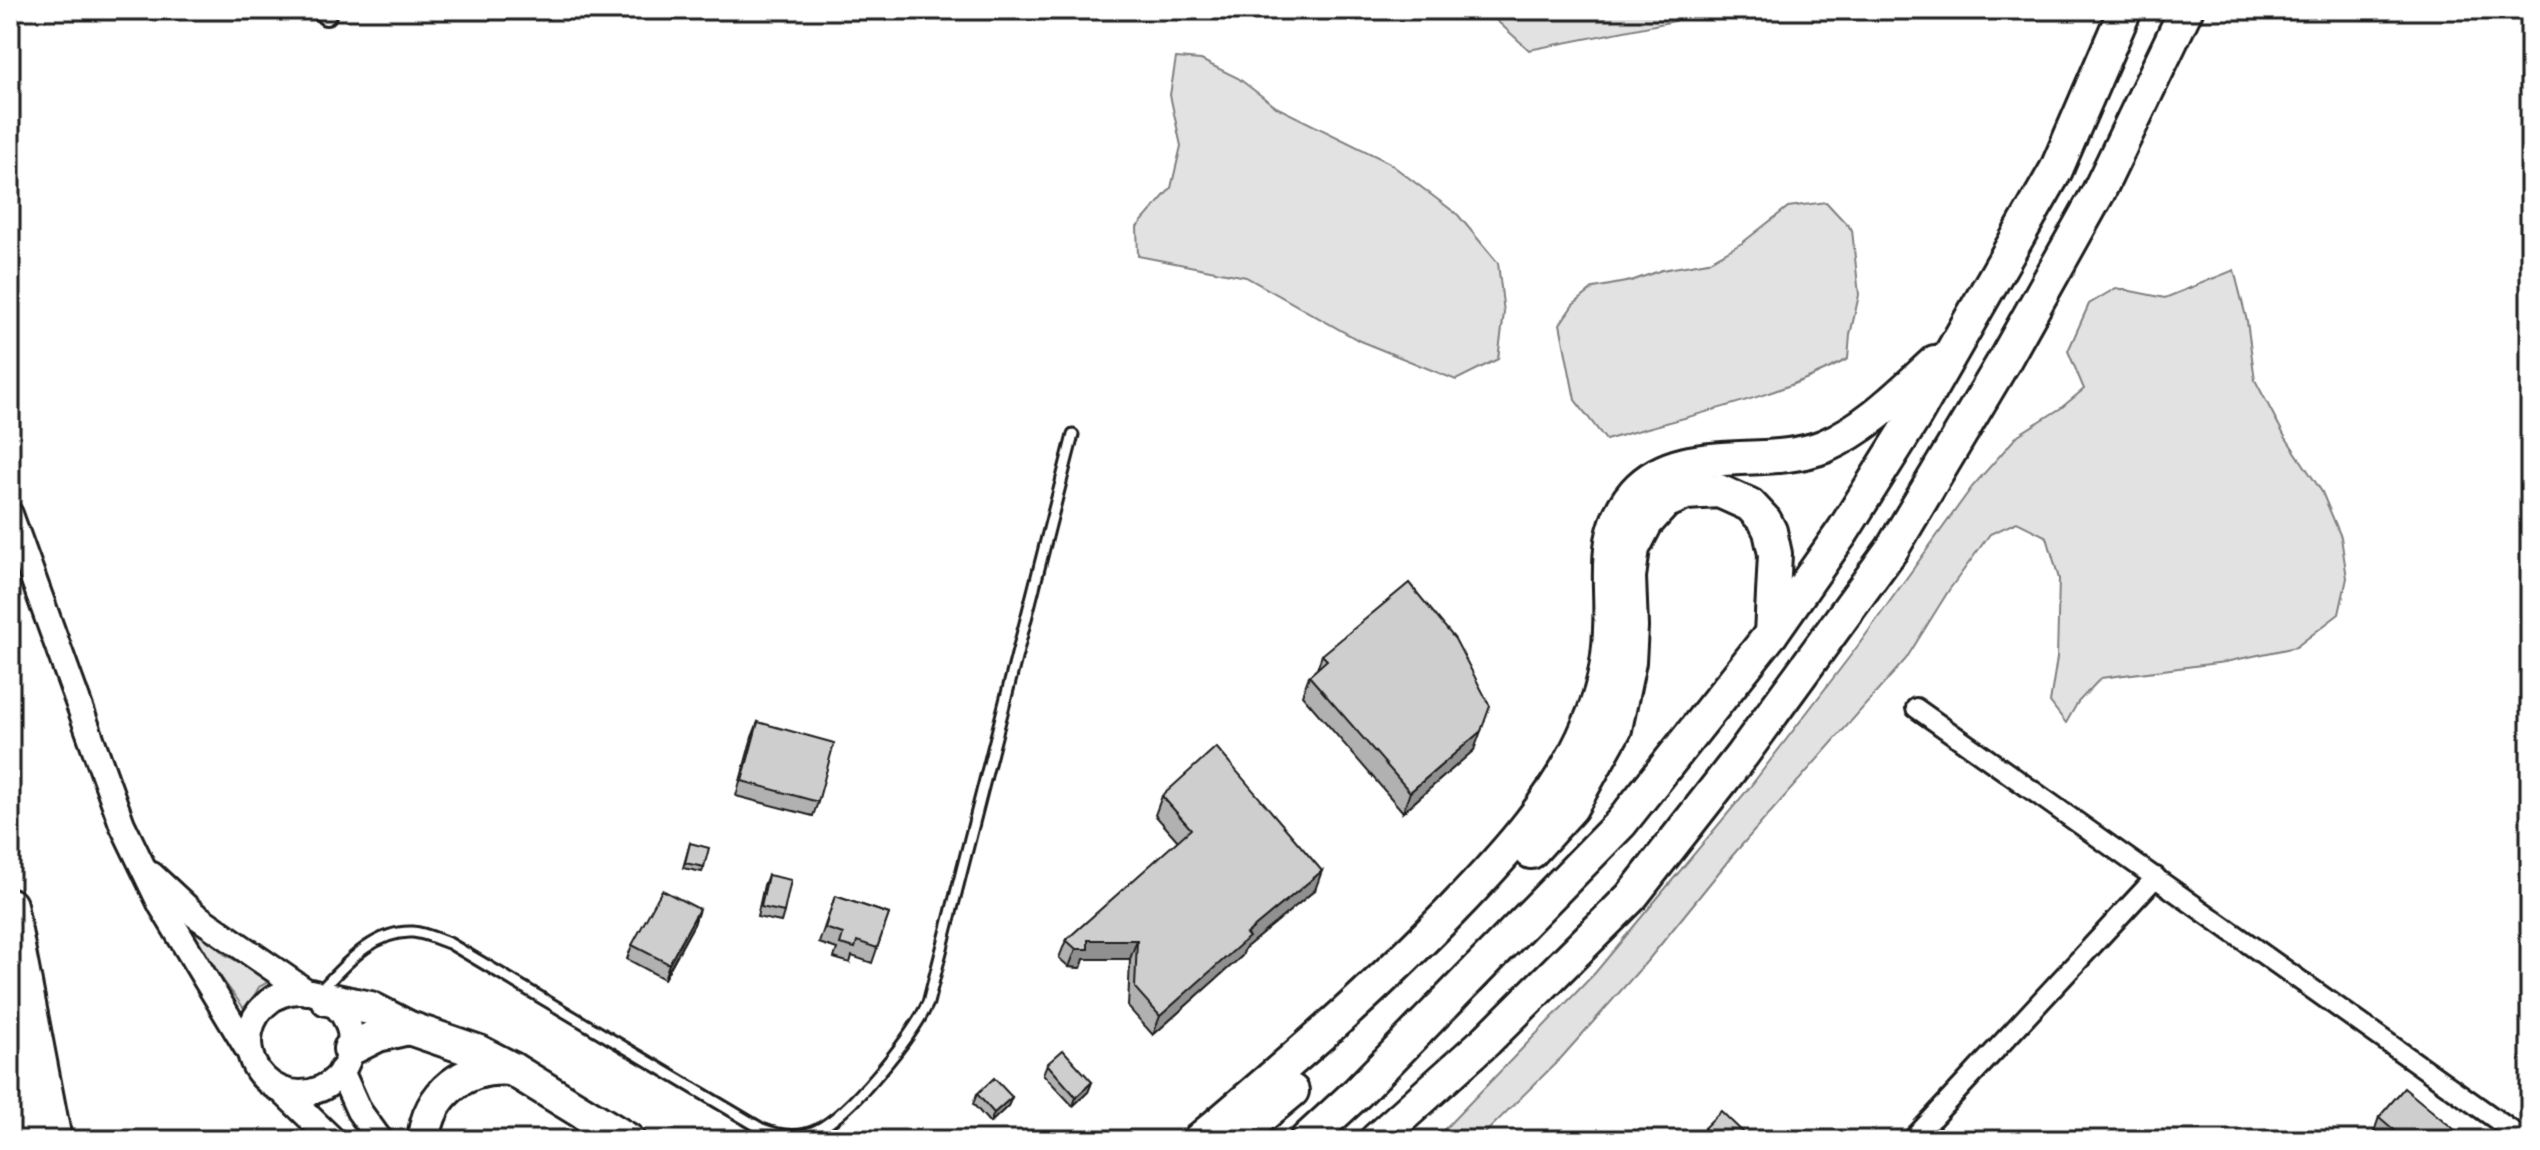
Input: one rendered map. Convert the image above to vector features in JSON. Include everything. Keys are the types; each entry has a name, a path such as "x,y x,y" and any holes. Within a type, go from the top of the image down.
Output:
{"highway":[{"path":"1306,1140 1357,1093 1621,823 1771,634 1851,518 1914,418 2056,170 2125,10"},
{"path":"1376,1140 1487,1040 1631,897 1742,755 1892,549 2004,361 2098,193 2186,10"},
{"path":"1199,1140 1285,1068 1392,970 1493,867 1548,799 1581,744 1598,701 1610,632 1609,551 1618,519 1637,490 1676,465 1765,458 1824,446 1879,411 1958,341"},
{"path":"1233,1140 1298,1086 1408,982 1571,808 1615,729 1629,662 1630,562 1639,535 1665,502 1697,490 1719,491 1750,505 1765,521 1774,542 1775,554 1771,634"},
{"path":"10,905 55,1140"},
{"path":"10,975 27,1140"},
{"path":"317,995 370,1008 409,1028 444,1038 512,1069 628,1140"},
{"path":"346,1060 378,1035 409,1028"},
{"path":"1403,1140 1487,1040"},
{"path":"424,1140 434,1105 451,1085 473,1072 512,1069"}],"main road":[{"path":"10,514 108,785 161,905 261,1075 333,1140"},
{"path":"143,867 195,915 336,1006 348,1026 346,1060 359,1111 380,1140"},
{"path":"250,1053 250,1029 262,1008 282,994 317,995"},
{"path":"280,1089 307,1092 332,1081 346,1060"}],"street":[{"path":"1916,708 2525,1140"},
{"path":"1912,1140 2156,877"}],"lane":[{"path":"317,995 351,959 373,944 400,933 423,934 449,943 762,1129 778,1135 795,1136 814,1131 830,1122 846,1110 918,1024 928,1003 1073,435"}],"shaded area":[{"path":"1485,10 1676,10 1675,21 1529,50"},
{"path":"1176,58 1201,60 1238,78 1276,107 1388,162 1458,215 1498,263 1504,313 1498,359 1456,380 1360,341 1246,277 1138,256 1137,227 1171,188 1181,146 1170,95"},
{"path":"1826,202 1852,230 1859,295 1848,359 1760,396 1606,440 1575,400 1560,324 1573,305 1594,288 1631,281 1662,270 1708,262 1742,243 1788,207"},
{"path":"2234,270 2247,321 2255,380 2284,435 2322,492 2341,537 2347,578 2339,614 2296,647 2225,662 2101,678 2078,702 2066,723 2050,702 2057,658 2059,579 2047,537 2017,522 1990,534 1949,590 1906,659 1732,856 1649,959 1561,1058 1478,1140 1434,1140 1595,973 1750,787 1857,647 1972,487 2018,435 2061,408 2084,389 2068,351 2089,304 2116,288 2165,298"},
{"path":"179,909 224,954 272,980 259,987 246,1011 205,956"}],"building":[{"path":"1409,583 1455,639 1490,706 1481,731 1410,792 1309,676 1327,660 1322,655"},
{"path":"758,722 834,743 818,802 742,781"},
{"path":"1216,747 1322,871 1246,934 1249,937 1160,1016 1135,988 1137,940 1088,940 1088,949 1076,949 1066,940 1191,829 1162,796"},
{"path":"690,843 709,848 704,867 685,863"},
{"path":"768,875 791,880 784,912 761,907"},
{"path":"662,890 699,909 669,964 632,945"},
{"path":"835,896 889,914 877,948 857,941 855,948 840,944 843,934 825,928"},
{"path":"1063,1050 1092,1082 1076,1097 1047,1064"},
{"path":"994,1078 1012,1097 994,1113 977,1094"},
{"path":"2404,1088 2467,1140 2406,1140 2379,1117"},
{"path":"1721,1111 1751,1140 1716,1140 1704,1128"}]}
